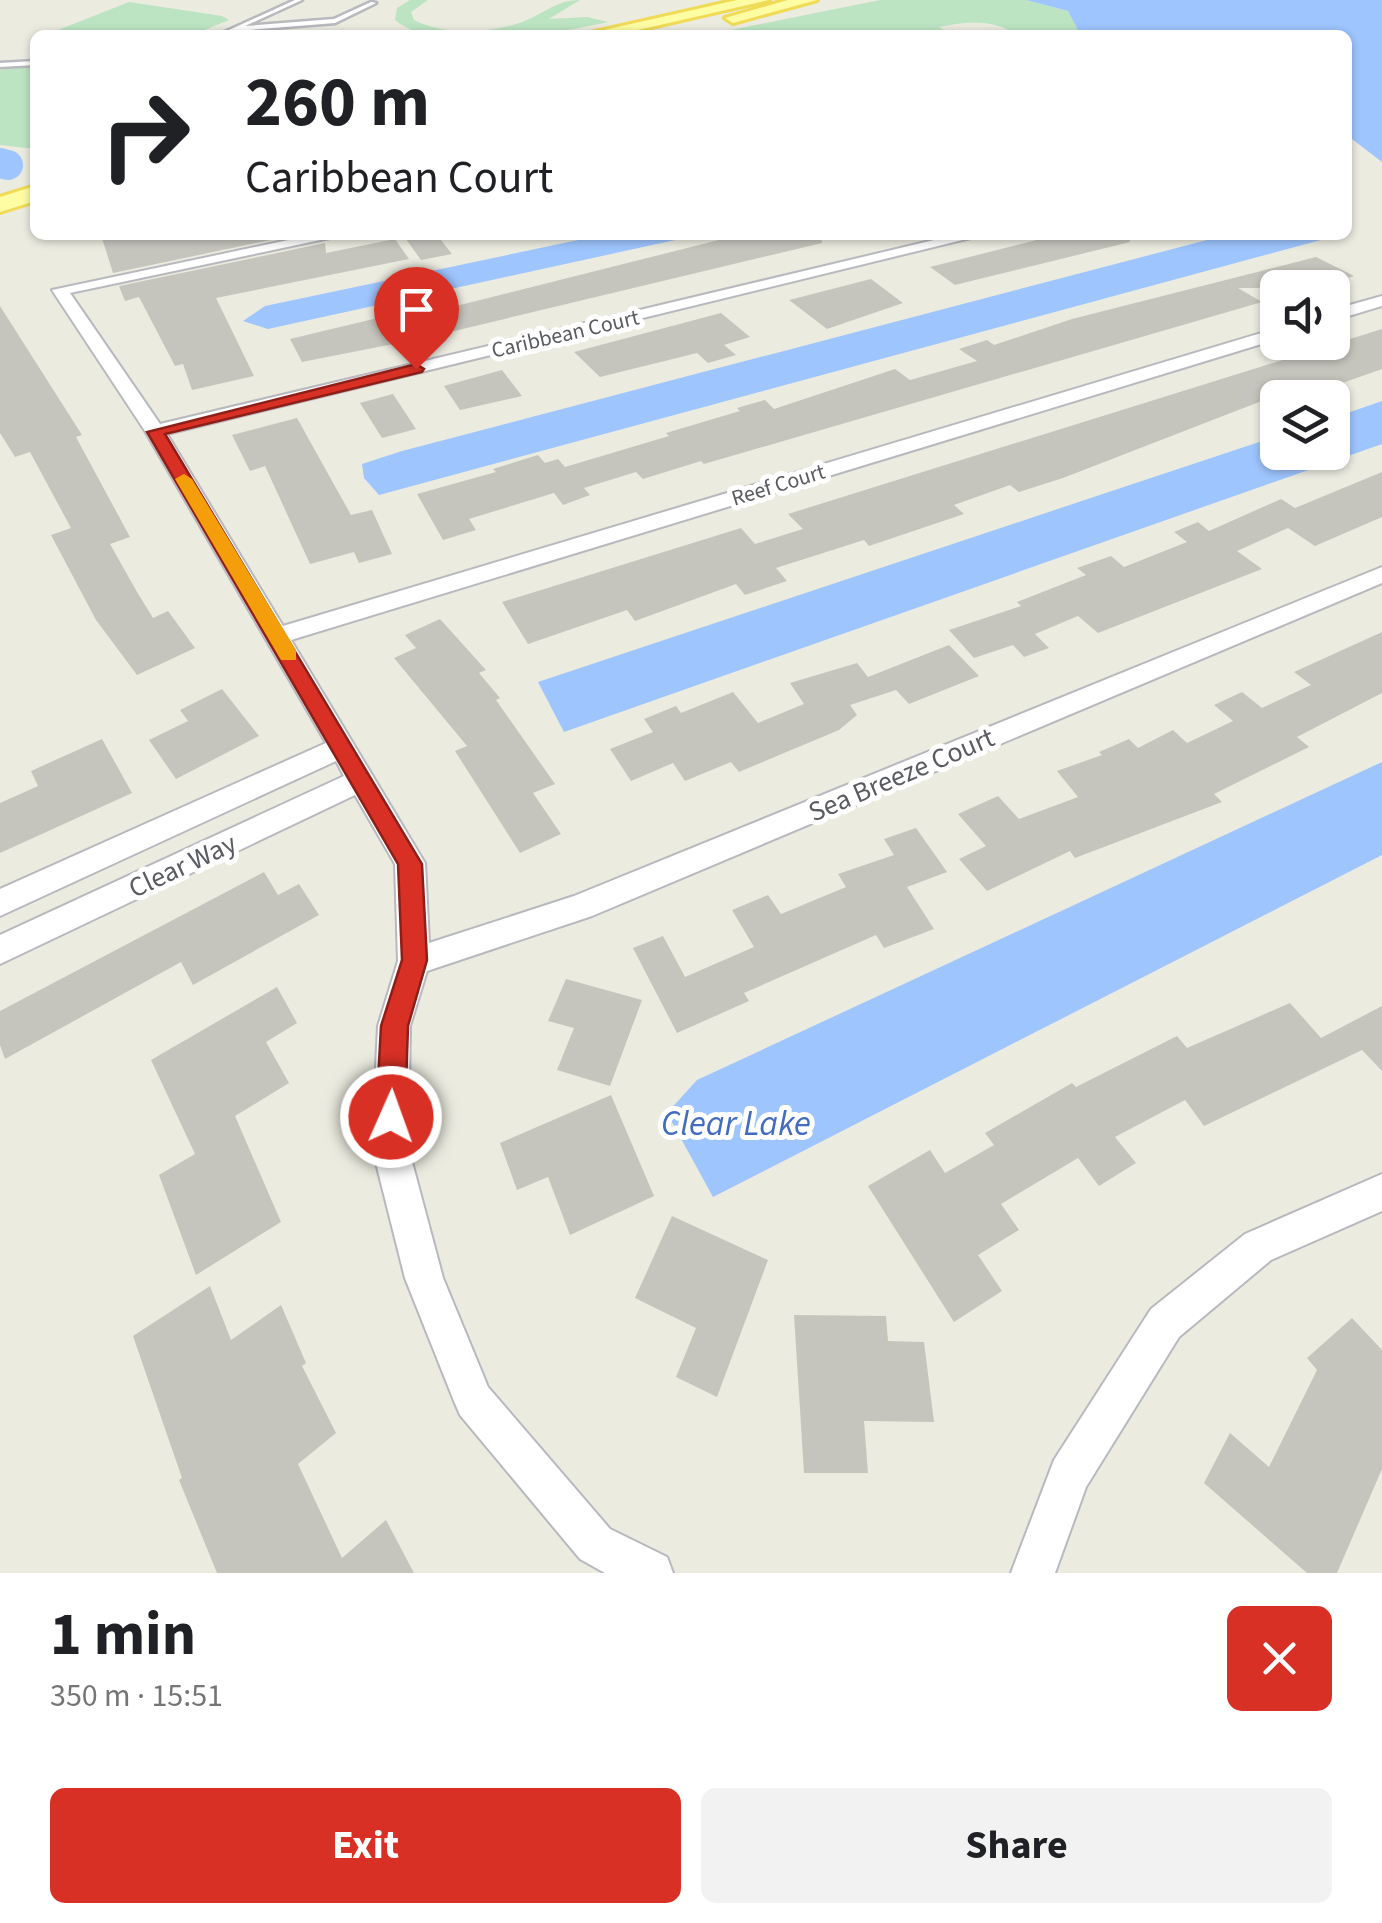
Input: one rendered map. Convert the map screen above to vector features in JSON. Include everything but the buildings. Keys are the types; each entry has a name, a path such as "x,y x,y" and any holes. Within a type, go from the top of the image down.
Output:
{"main road":[{"path":"615,30 761,0"},
{"path":"673,30 810,0"},
{"path":"0,187 30,177"},
{"path":"0,205 30,195"}],"street":[{"path":"311,240 60,290 155,432 410,864 414,960 394,1026 390,1147 424,1278 474,1400 594,1544 651,1573"},
{"name":"Caribbean Court","path":"155,432 955,240"},
{"path":"1350,311 1382,301"},
{"name":"Reef Court","path":"278,636 1260,337"},
{"name":"Sea Breeze Court","path":"414,960 581,906 1382,574"},
{"name":"Clear Way","path":"0,903 340,748"},
{"name":"Clear Way","path":"0,950 363,780"},
{"path":"1033,1573 1069,1475 1165,1324 1258,1247 1382,1192"}],"lane":[{"path":"234,29 300,0"},
{"path":"234,29 335,21 373,2 354,0"},
{"path":"0,66 30,63"}],"green space":[{"path":"410,0 428,0 411,12 414,20 447,30 413,30 395,20 397,8"},
{"path":"580,0 549,19 587,17 608,22 565,30 482,30 510,26 557,5"},
{"path":"880,0 1026,0 1068,11 1078,30 1007,30 978,23 939,27 944,30 731,30"},
{"path":"129,2 229,20 204,30 58,30"},
{"path":"30,67 30,148 0,145 0,70"}],"water":[{"path":"1026,0 1382,0 1382,162 1352,139 1352,30 1078,30 1068,11"},
{"path":"578,240 675,240 268,329 243,321 265,306"},
{"path":"1207,240 1321,240 379,495 364,478 362,464"},
{"path":"1382,401 1382,444 1350,455 1350,412"},
{"path":"1260,442 1260,470 1308,470 564,732 538,682"},
{"name":"Clear Lake","path":"1382,762 1382,855 713,1197 667,1113 697,1080"}],"waterway":[{"path":"0,163 8,165"}],"slow traffic":[{"path":"184,479 289,655"}],"route":[{"path":"391,1117 394,1026 414,960 410,864 155,432 416,369"}]}
